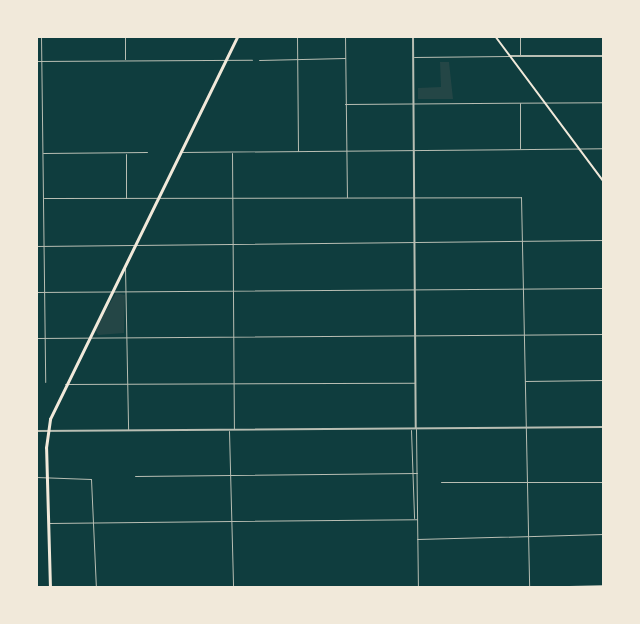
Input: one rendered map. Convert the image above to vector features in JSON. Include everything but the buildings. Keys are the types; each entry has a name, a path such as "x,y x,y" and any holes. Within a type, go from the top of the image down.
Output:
{"main road":[{"path":"50,588 47,432 65,384 238,36"},
{"path":"494,36 604,182"}],"street":[{"path":"41,36 45,382"},
{"path":"125,36 125,60"},
{"path":"297,36 298,152"},
{"path":"345,36 347,198"},
{"path":"413,36 416,519"},
{"path":"520,36 520,56"},
{"path":"413,57 604,56"},
{"path":"259,60 345,58"},
{"path":"36,60 252,60"},
{"path":"346,104 604,102"},
{"path":"520,103 520,149"},
{"path":"36,106 42,106"},
{"path":"182,152 604,148"},
{"path":"126,152 126,198"},
{"path":"42,153 147,152"},
{"path":"232,152 234,430"},
{"path":"44,198 520,197 529,587"},
{"path":"36,246 604,240"},
{"path":"124,267 127,291 128,430"},
{"path":"36,292 604,288"},
{"path":"36,338 604,334"},
{"path":"523,381 604,380"},
{"path":"65,384 416,383"},
{"path":"36,432 604,427"},
{"path":"411,428 418,588"},
{"path":"229,430 233,588"},
{"path":"135,476 417,473"},
{"path":"36,477 87,477 93,484 96,588"},
{"path":"441,482 604,482"},
{"path":"48,523 416,519"},
{"path":"417,539 604,534"},
{"path":"499,588 604,585"}],"shaded area":[{"path":"440,62 449,62 453,99 418,99 418,88 441,87"},
{"path":"116,293 125,295 124,333 98,335 95,329"}]}
